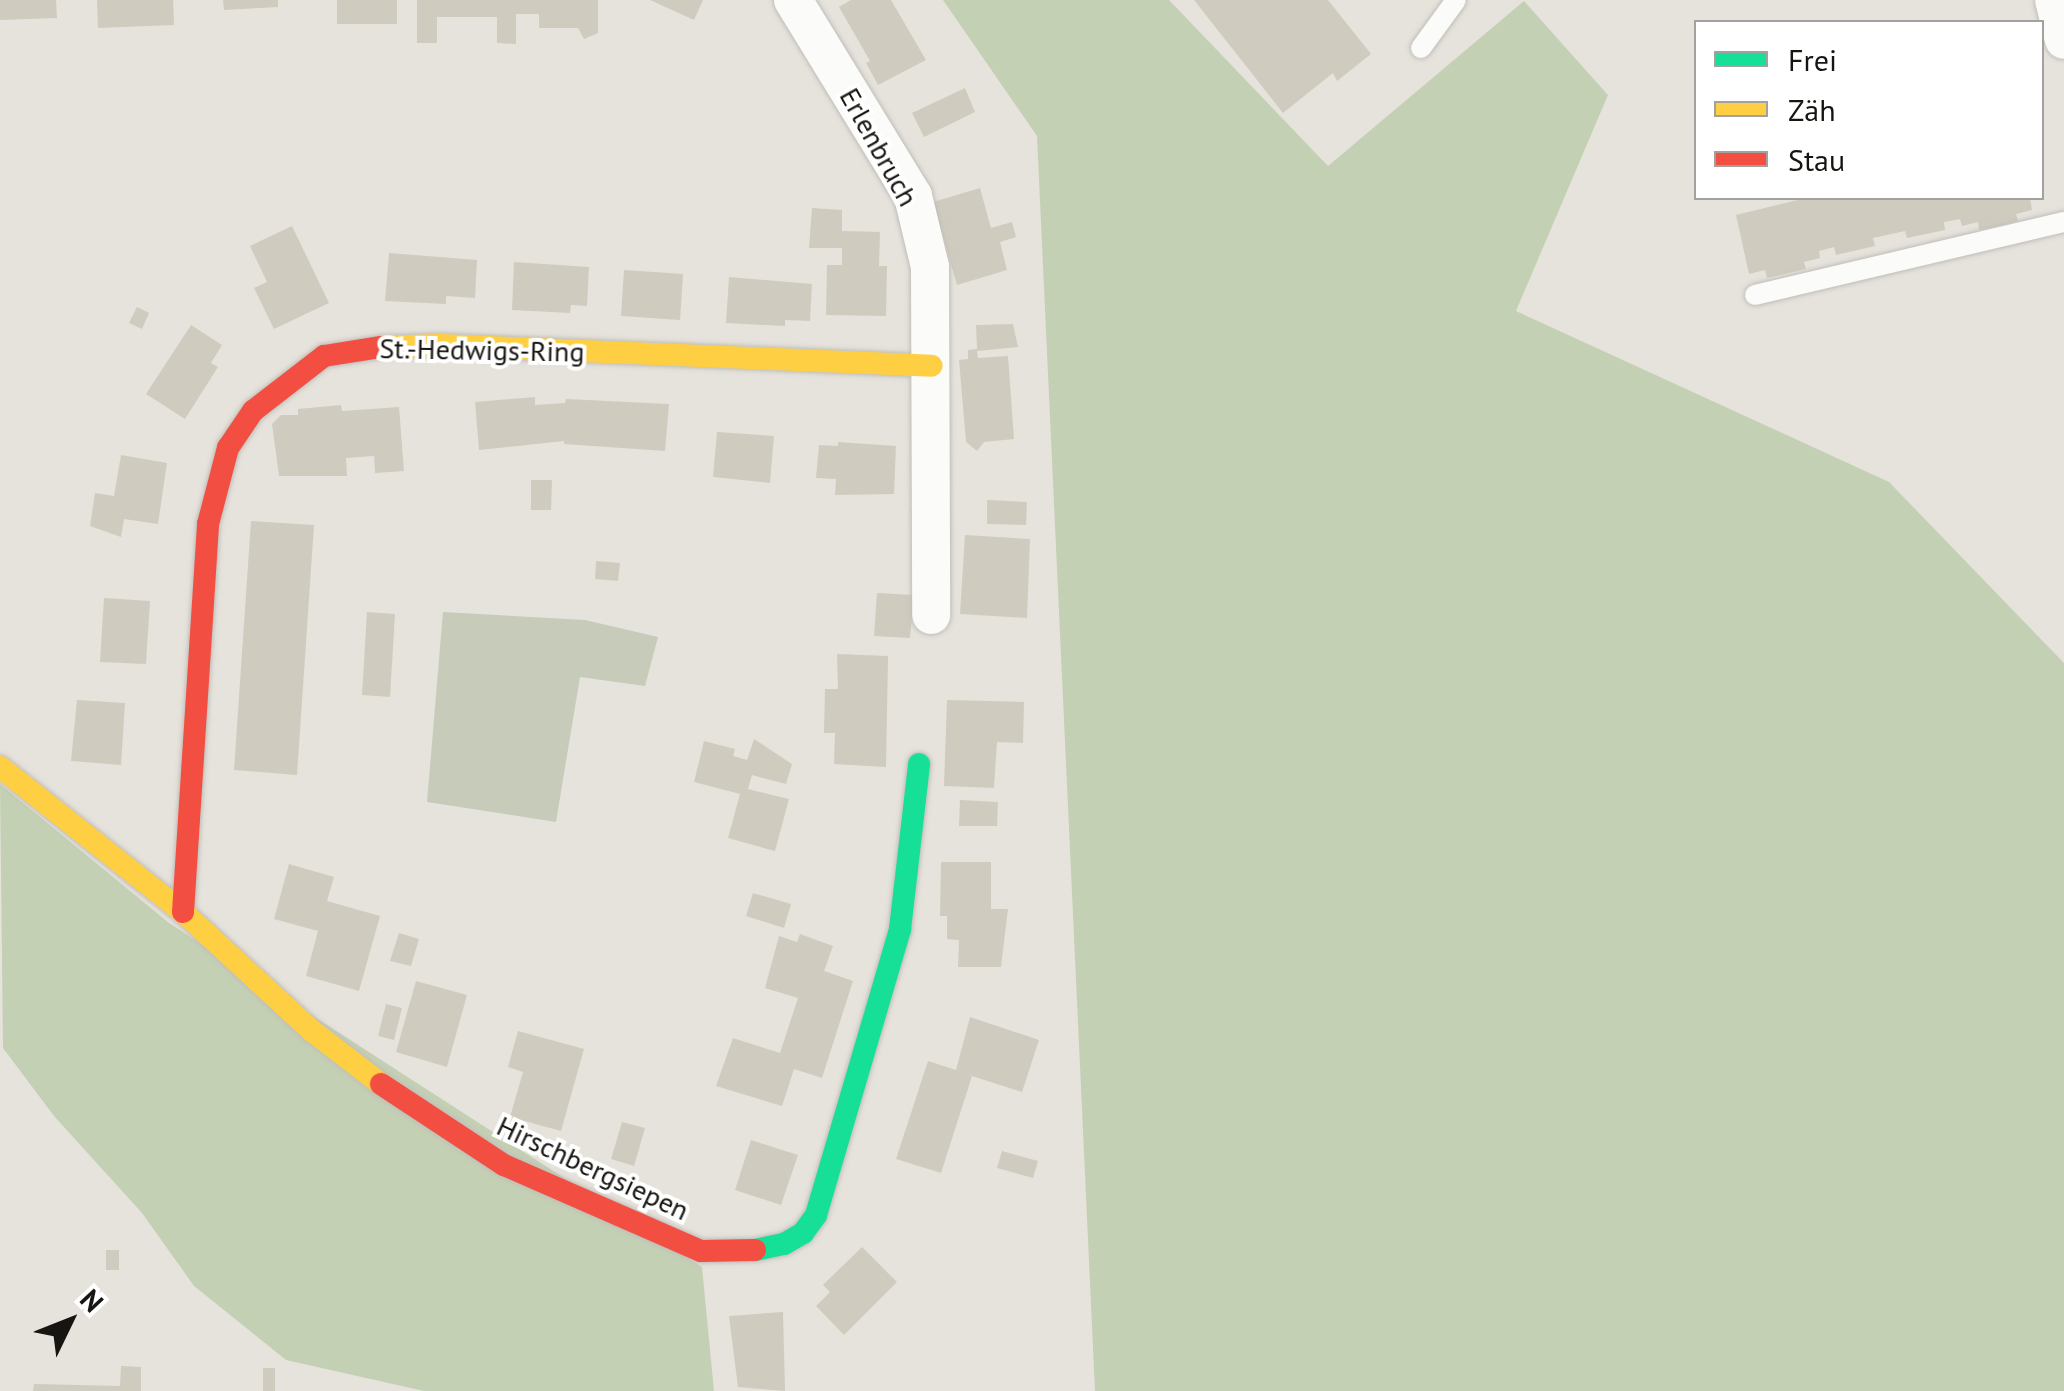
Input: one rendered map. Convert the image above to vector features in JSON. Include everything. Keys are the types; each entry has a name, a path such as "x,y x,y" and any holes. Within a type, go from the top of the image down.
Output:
{"street":[{"name":"Erlenbruch","path":"793,0 913,196 930,267 932,366"},
{"path":"2054,0 2064,40"},
{"name":"St.-Hedwigs-Ring","path":"184,912 208,524 228,448 253,411 292,378 324,356 370,347 439,345 932,366"},
{"path":"932,366 932,615"},
{"name":"Hirschbergsiepen","path":"0,767 184,912 312,1030 400,1100 504,1165 701,1251 762,1250 803,1233 816,1215 900,930 919,764"}],"lane":[{"path":"1421,48 1456,0"},
{"path":"1755,295 2064,222"}],"green space":[{"path":"943,0 1169,0 1328,166 1524,1 1608,95 1516,311 1889,482 2064,663 2064,1391 1095,1391 1037,136"},
{"path":"443,612 585,620 658,637 645,686 580,677 556,822 427,802"},
{"path":"0,784 169,923 702,1267 714,1391 424,1391 286,1360 194,1286 142,1213 54,1116 3,1048"}],"building":[{"path":"0,0 56,0 57,18 0,20"},
{"path":"97,0 173,0 174,25 98,28"},
{"path":"223,0 278,0 278,7 224,10"},
{"path":"337,0 397,0 397,24 337,24"},
{"path":"417,0 598,0 598,33 584,39 578,28 539,28 539,14 516,14 516,44 497,43 497,17 437,17 437,43 417,43"},
{"path":"650,0 703,0 694,20"},
{"path":"851,0 891,0 926,60 878,85 866,63 870,61 839,7"},
{"path":"1194,0 1328,0 1371,54 1337,81 1333,73 1283,113"},
{"path":"965,88 975,112 924,137 912,113"},
{"path":"980,188 991,228 1012,222 1016,237 1000,242 1007,270 957,285 933,202"},
{"path":"1798,200 2030,200 2032,210 2016,214 2018,221 1979,230 1978,222 1962,226 1960,219 1944,222 1945,230 1907,238 1905,231 1873,238 1875,246 1836,255 1834,247 1819,251 1820,258 1804,262 1806,269 1767,278 1765,270 1749,274 1736,215"},
{"path":"812,208 842,210 842,231 880,232 879,266 887,266 886,316 826,315 827,265 842,265 842,248 809,248"},
{"path":"292,226 329,303 274,329 254,288 267,282 250,246"},
{"path":"389,253 477,260 475,298 446,296 446,304 385,301"},
{"path":"514,262 589,267 587,306 571,305 570,313 512,310"},
{"path":"624,270 683,274 680,320 621,316"},
{"path":"729,277 812,284 810,321 785,320 785,326 726,323"},
{"path":"137,307 149,313 142,329 129,323"},
{"path":"1013,324 1018,347 977,351 978,358 1008,356 1014,439 984,442 977,451 966,442 959,360 968,359 968,350 977,349 976,325"},
{"path":"191,325 222,345 211,363 218,367 185,419 146,394"},
{"path":"535,397 535,405 565,403 566,399 669,404 665,451 564,441 479,450 475,402"},
{"path":"341,405 342,411 399,407 404,471 375,473 374,456 346,458 347,476 279,476 272,424 281,415 298,415 298,409"},
{"path":"717,432 774,436 770,483 713,477"},
{"path":"838,442 896,446 894,494 835,495 836,479 816,478 819,445 838,446"},
{"path":"121,455 167,463 158,524 124,519 121,537 90,526 95,493 114,496"},
{"path":"531,480 552,480 551,510 531,510"},
{"path":"987,500 1027,502 1026,525 987,524"},
{"path":"251,521 314,525 297,775 234,770"},
{"path":"965,535 1030,539 1027,618 960,614"},
{"path":"596,561 620,563 618,581 595,579"},
{"path":"877,593 914,595 910,638 874,636"},
{"path":"104,598 150,601 146,664 100,662"},
{"path":"367,612 395,614 390,697 362,695"},
{"path":"837,654 888,656 886,767 834,764 835,733 824,733 825,689 838,689"},
{"path":"77,700 125,703 121,765 71,761"},
{"path":"947,700 1024,702 1023,743 997,742 994,788 944,786"},
{"path":"754,739 792,764 786,784 752,775 748,789 789,799 775,851 728,838 740,794 694,782 704,741 735,749 733,756 747,760"},
{"path":"960,800 998,802 997,826 959,826"},
{"path":"941,862 991,862 991,909 1008,909 1001,967 958,967 959,940 947,939 947,916 940,916"},
{"path":"289,864 334,877 327,901 380,916 359,991 306,976 318,931 274,919"},
{"path":"753,893 791,904 784,928 746,916"},
{"path":"399,933 419,939 411,966 390,961"},
{"path":"800,934 833,946 824,971 853,981 822,1078 794,1069 782,1106 716,1086 733,1038 780,1053 798,998 765,988 779,936 797,942"},
{"path":"416,981 467,995 447,1067 396,1052"},
{"path":"386,1004 402,1008 394,1040 378,1036"},
{"path":"970,1017 1039,1040 1022,1092 972,1076 941,1173 896,1159 928,1061 956,1070"},
{"path":"518,1031 584,1049 561,1131 510,1117 523,1072 508,1067"},
{"path":"622,1122 645,1128 634,1166 611,1159"},
{"path":"751,1140 798,1155 781,1205 735,1190"},
{"path":"1002,1151 1038,1161 1033,1178 997,1168"},
{"path":"862,1247 897,1282 844,1335 816,1306 830,1292 823,1285"},
{"path":"106,1250 119,1250 119,1270 106,1270"},
{"path":"783,1312 785,1391 738,1387 729,1316"},
{"path":"121,1366 141,1367 141,1391 33,1391 34,1384 120,1386"},
{"path":"263,1368 275,1368 275,1391 263,1391"}],"traffic: fast":[{"path":"755,1250 784,1244 803,1233 816,1215 900,929 919,764"}],"traffic: slow":[{"path":"381,347 439,345 932,366"},
{"path":"0,767 183,912 312,1031 381,1084"}],"traffic: jam":[{"path":"183,912 208,524 228,448 253,411 324,356 381,347"},
{"path":"381,1084 504,1165 701,1251 755,1250"}]}
